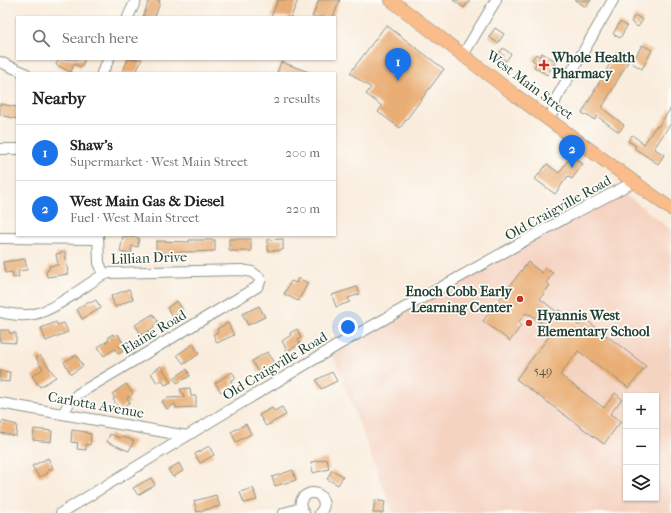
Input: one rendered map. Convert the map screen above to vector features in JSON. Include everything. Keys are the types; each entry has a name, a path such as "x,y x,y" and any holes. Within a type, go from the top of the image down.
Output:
{"main road":[{"name":"West Main Street","path":"390,0 671,209"}],"street":[{"path":"128,16 136,0"},
{"path":"463,55 496,0"},
{"path":"550,120 556,99 613,0"},
{"path":"102,72 108,60"},
{"path":"0,62 23,72"},
{"path":"0,149 16,149"},
{"name":"Old Craigville Road","path":"61,513 285,376 567,217 634,182"},
{"path":"0,238 98,237 99,263 104,274"},
{"name":"Lillian Drive","path":"0,312 22,315 39,313 55,306 104,274 114,272 241,270 252,272 260,278"},
{"name":"Elaine Road","path":"63,414 69,403 78,394 257,287 260,282 260,278"},
{"name":"Carlotta Avenue","path":"0,403 187,436"},
{"path":"284,513 302,511 301,500 304,496 311,493 320,496 324,503 320,513"}],"shaded area":[{"name":"Hyannis West Elementary School","path":"627,196 671,230 671,513 393,513 333,355 442,291 612,197"}],"building":[{"path":"149,0 160,0 155,16 143,16"},
{"path":"278,0 298,0 291,16 271,16"},
{"path":"319,0 340,0 333,16 312,16"},
{"path":"453,0 470,0 464,8"},
{"path":"575,0 591,0 586,7"},
{"path":"635,15 643,20 638,27 631,22"},
{"path":"620,22 627,26 620,38 613,34"},
{"path":"386,25 444,69 400,128 378,112 382,106 366,94 371,88 350,73"},
{"path":"495,28 504,34 498,43 489,37"},
{"path":"642,45 652,50 642,69 632,63"},
{"path":"503,48 511,54 506,61 498,55"},
{"path":"617,51 630,58 602,108 624,125 619,132 597,116 595,120 582,113"},
{"name":"Whole Health Pharmacy","path":"542,53 556,61 547,75 534,67 537,63 532,60 536,54 540,57"},
{"path":"58,60 84,60 81,67 74,64 71,72 56,65"},
{"path":"128,60 142,60 136,72 122,72"},
{"path":"281,62 309,72 277,72"},
{"path":"0,104 16,107 16,119 0,115"},
{"path":"671,108 671,123 655,147 655,149 664,155 658,164 634,148 636,146 628,141 632,135 644,144 656,126 658,127"},
{"path":"571,156 583,164 572,179 568,176 555,194 535,179 547,164 559,173"},
{"path":"123,236 139,238 138,247 132,246 131,254 120,252"},
{"path":"229,239 251,239 251,251 229,251"},
{"path":"283,239 283,250 268,251 267,240"},
{"path":"189,240 215,240 215,251 156,253 156,241 189,242"},
{"path":"65,252 68,274 47,277 46,271 49,270 49,266 58,265 56,254"},
{"path":"25,259 27,270 18,271 19,277 13,278 12,272 5,273 3,262"},
{"path":"528,262 542,273 545,268 553,273 546,283 550,285 540,299 557,312 559,310 579,326 585,319 646,366 629,388 578,351 560,375 604,408 615,393 622,399 610,414 621,421 604,444 516,379 551,334 547,331 549,329 530,314 529,315 526,313 518,323 521,326 510,341 483,321"},
{"path":"298,278 308,283 298,301 284,294 291,281 296,283"},
{"path":"357,287 360,294 348,298 350,302 336,307 332,295"},
{"path":"129,289 133,299 115,307 111,296"},
{"path":"96,300 101,308 82,319 77,309 89,301 90,303"},
{"path":"177,301 183,310 173,317 167,308"},
{"path":"259,306 265,317 248,325 242,314"},
{"path":"153,314 158,322 153,326 154,328 142,335 135,325"},
{"path":"56,322 57,325 64,323 68,332 46,341 41,328"},
{"path":"228,323 234,335 217,343 213,334 218,332 217,329"},
{"path":"297,329 301,338 298,340 300,344 287,351 282,341 291,335 290,333"},
{"path":"0,330 9,330 9,333 16,333 16,343 0,342"},
{"path":"113,334 114,336 118,334 123,343 120,346 123,351 118,354 115,349 104,356 98,347 109,340 108,337"},
{"path":"193,344 199,354 184,364 177,355"},
{"path":"267,352 274,363 259,373 252,361"},
{"path":"40,355 56,377 40,387 32,376 43,369 36,358"},
{"path":"76,355 83,366 71,374 64,362"},
{"path":"161,366 171,382 165,385 162,380 157,383 151,373"},
{"path":"187,369 190,376 177,383 174,378"},
{"path":"0,371 10,372 9,382 0,381"},
{"path":"232,372 236,378 230,381 233,385 221,392 215,383"},
{"path":"332,372 337,381 321,389 316,380"},
{"path":"126,384 133,394 127,398 130,402 119,409 113,399 115,398 112,394"},
{"path":"190,388 191,396 196,396 196,407 176,408 175,404 167,409 162,401 168,398 185,397 180,389"},
{"path":"282,407 286,415 266,426 259,415 272,408 274,411"},
{"path":"2,421 17,425 16,436 0,433 0,425"},
{"path":"246,424 251,434 236,442 231,432"},
{"path":"34,429 52,431 51,442 33,440"},
{"path":"72,430 91,434 90,445 86,444 86,450 77,449 78,443 71,442"},
{"path":"110,434 134,441 129,451 107,442"},
{"path":"209,446 214,455 200,463 195,454"},
{"path":"48,458 53,468 47,471 48,473 39,477 32,466"},
{"path":"327,459 329,469 313,473 311,462"},
{"path":"179,463 183,471 173,477 168,470"},
{"path":"293,470 296,480 275,486 272,477"},
{"path":"332,470 343,476 338,485 327,479"},
{"path":"151,478 155,485 138,495 133,488"},
{"path":"253,488 257,500 244,503 240,492"},
{"path":"216,495 220,506 197,512 194,501"},
{"path":"375,500 385,502 383,513 373,513"}],"place":[{"name":"Whole Health Pharmacy","path":"544,65"},
{"name":"Shaw's","path":"398,81"},
{"name":"West Main Gas & Diesel","path":"572,168"},
{"name":"Enoch Cobb Early Learning Center","path":"520,299"},
{"name":"Hyannis West Elementary School","path":"529,323"}]}
